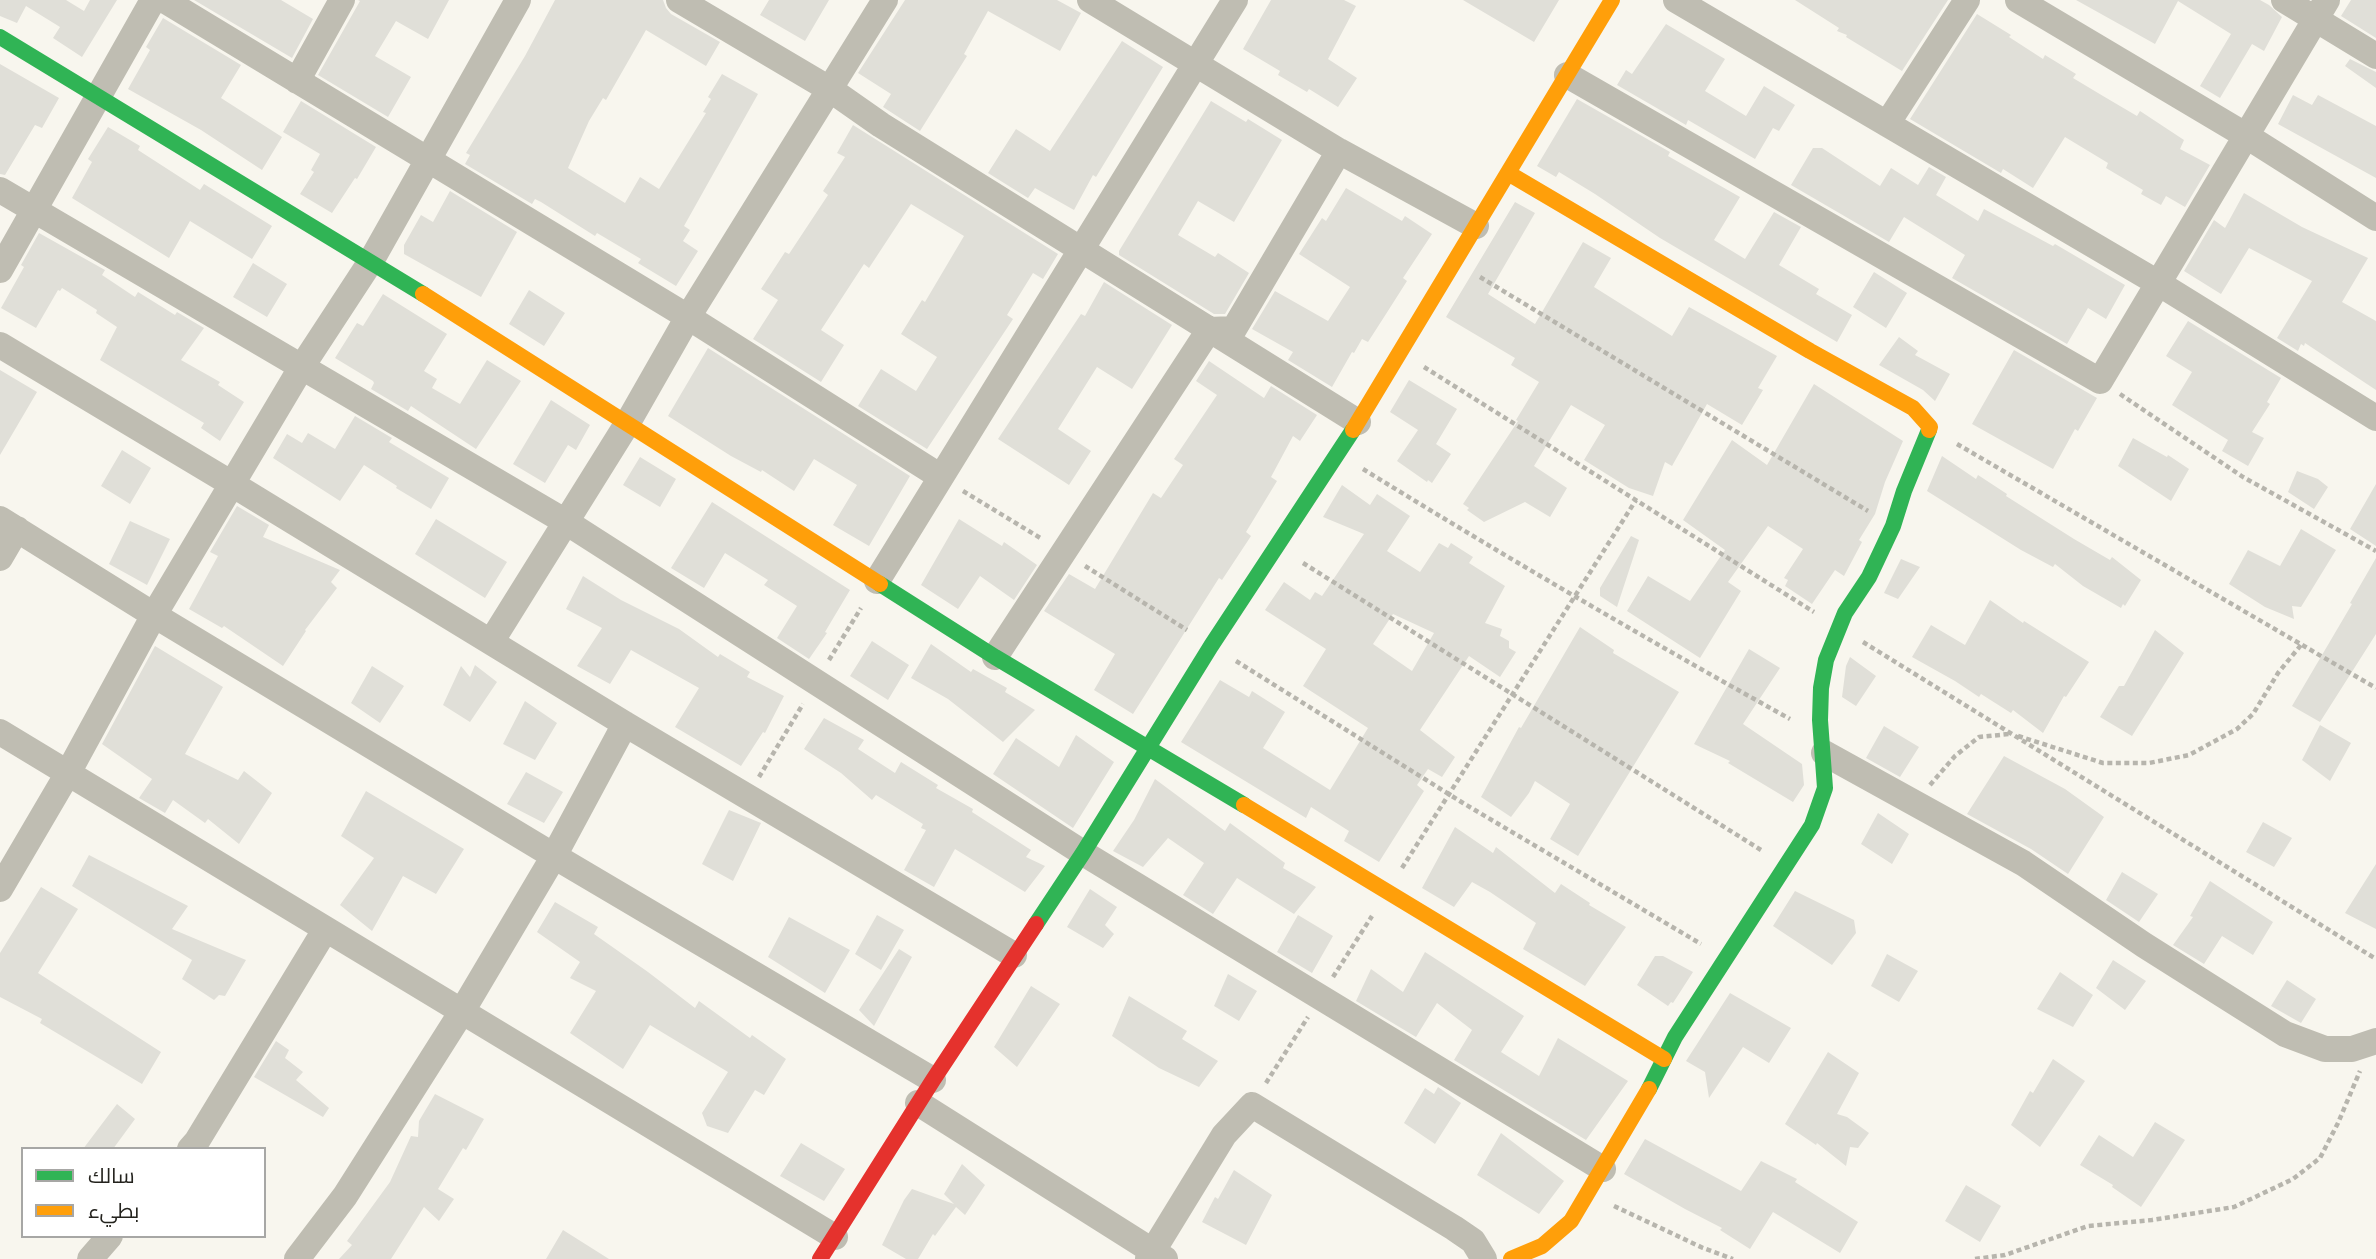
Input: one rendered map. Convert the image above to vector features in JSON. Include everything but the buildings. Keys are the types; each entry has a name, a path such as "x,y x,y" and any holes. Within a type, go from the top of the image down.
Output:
{"street":[{"path":"0,270 153,0"},
{"path":"164,0 688,317 941,477"},
{"path":"297,81 342,0"},
{"path":"0,889 68,773 154,615 301,368 371,261 518,0"},
{"path":"679,0 831,90 881,125 1358,422"},
{"path":"491,642 885,0"},
{"path":"1090,0 1339,151 1476,226"},
{"path":"877,581 1235,0"},
{"path":"0,732 461,1013 828,1248 918,1103 1083,853 1211,646 1358,422 1612,0"},
{"path":"1676,0 2158,283 2376,418"},
{"path":"1886,124 1967,0"},
{"path":"2018,0 2245,135 2376,218"},
{"path":"2284,0 2321,9 2376,56"},
{"path":"1567,75 2100,381 2321,9"},
{"path":"0,37 371,261 995,657 1149,747 1664,1059"},
{"path":"1209,330 1234,329 1339,151"},
{"path":"1508,173 1821,358 1913,408 1930,427 1893,526 1869,577 1845,613 1826,660 1821,688 1825,788 1812,825 1675,1037 1637,1112 1572,1221 1542,1246 1511,1259"},
{"path":"0,190 566,522 1083,853 1603,1169"},
{"path":"995,657 1209,330"},
{"path":"0,345 625,724 1014,955"},
{"path":"0,558 9,524 154,615 554,856 933,1080"},
{"path":"297,1259 345,1196 461,1013 554,856 625,724"},
{"path":"1823,745 1913,804 2023,863 2144,945 2284,1034 2325,1049 2352,1049 2374,1042"},
{"path":"192,1147 325,930"},
{"path":"918,1103 1155,1256 1224,1135 1252,1105 1454,1228 1473,1241 1484,1259"},
{"path":"90,1259 108,1238"}],"path":[{"path":"1454,262 1893,526"},
{"path":"1400,352 2009,734 2376,959"},
{"path":"2100,381 2243,477 2376,551"},
{"path":"1930,427 2376,688"},
{"path":"1338,453 1483,543 1823,745"},
{"path":"1387,892 1636,500"},
{"path":"1276,546 1785,865"},
{"path":"1913,804 1955,756 1979,737 2009,734 2103,763 2149,763 2189,755 2237,729 2253,714 2278,673 2301,645"},
{"path":"1211,646 1448,794 1727,960"},
{"path":"1975,1259 2005,1255 2088,1226 2152,1220 2234,1207 2293,1179 2320,1158 2374,1042"},
{"path":"1588,1193 1703,1248 1733,1259"}],"traffic: fast":[{"path":"0,37 423,294"},
{"path":"1036,924 1211,646 1353,430"},
{"path":"1649,1089 1675,1037 1812,825 1825,788 1820,720 1821,688 1826,660 1845,613 1869,577 1893,526 1929,430"},
{"path":"880,584 995,657 1244,805"}],"traffic: slow":[{"path":"1353,430 1612,0"},
{"path":"1508,173 1810,351 1913,408 1930,427 1929,430"},
{"path":"423,294 880,584"},
{"path":"1244,805 1664,1059"},
{"path":"1511,1259 1542,1246 1571,1221 1649,1089"}],"traffic: jam":[{"path":"820,1259 1036,924"}]}
